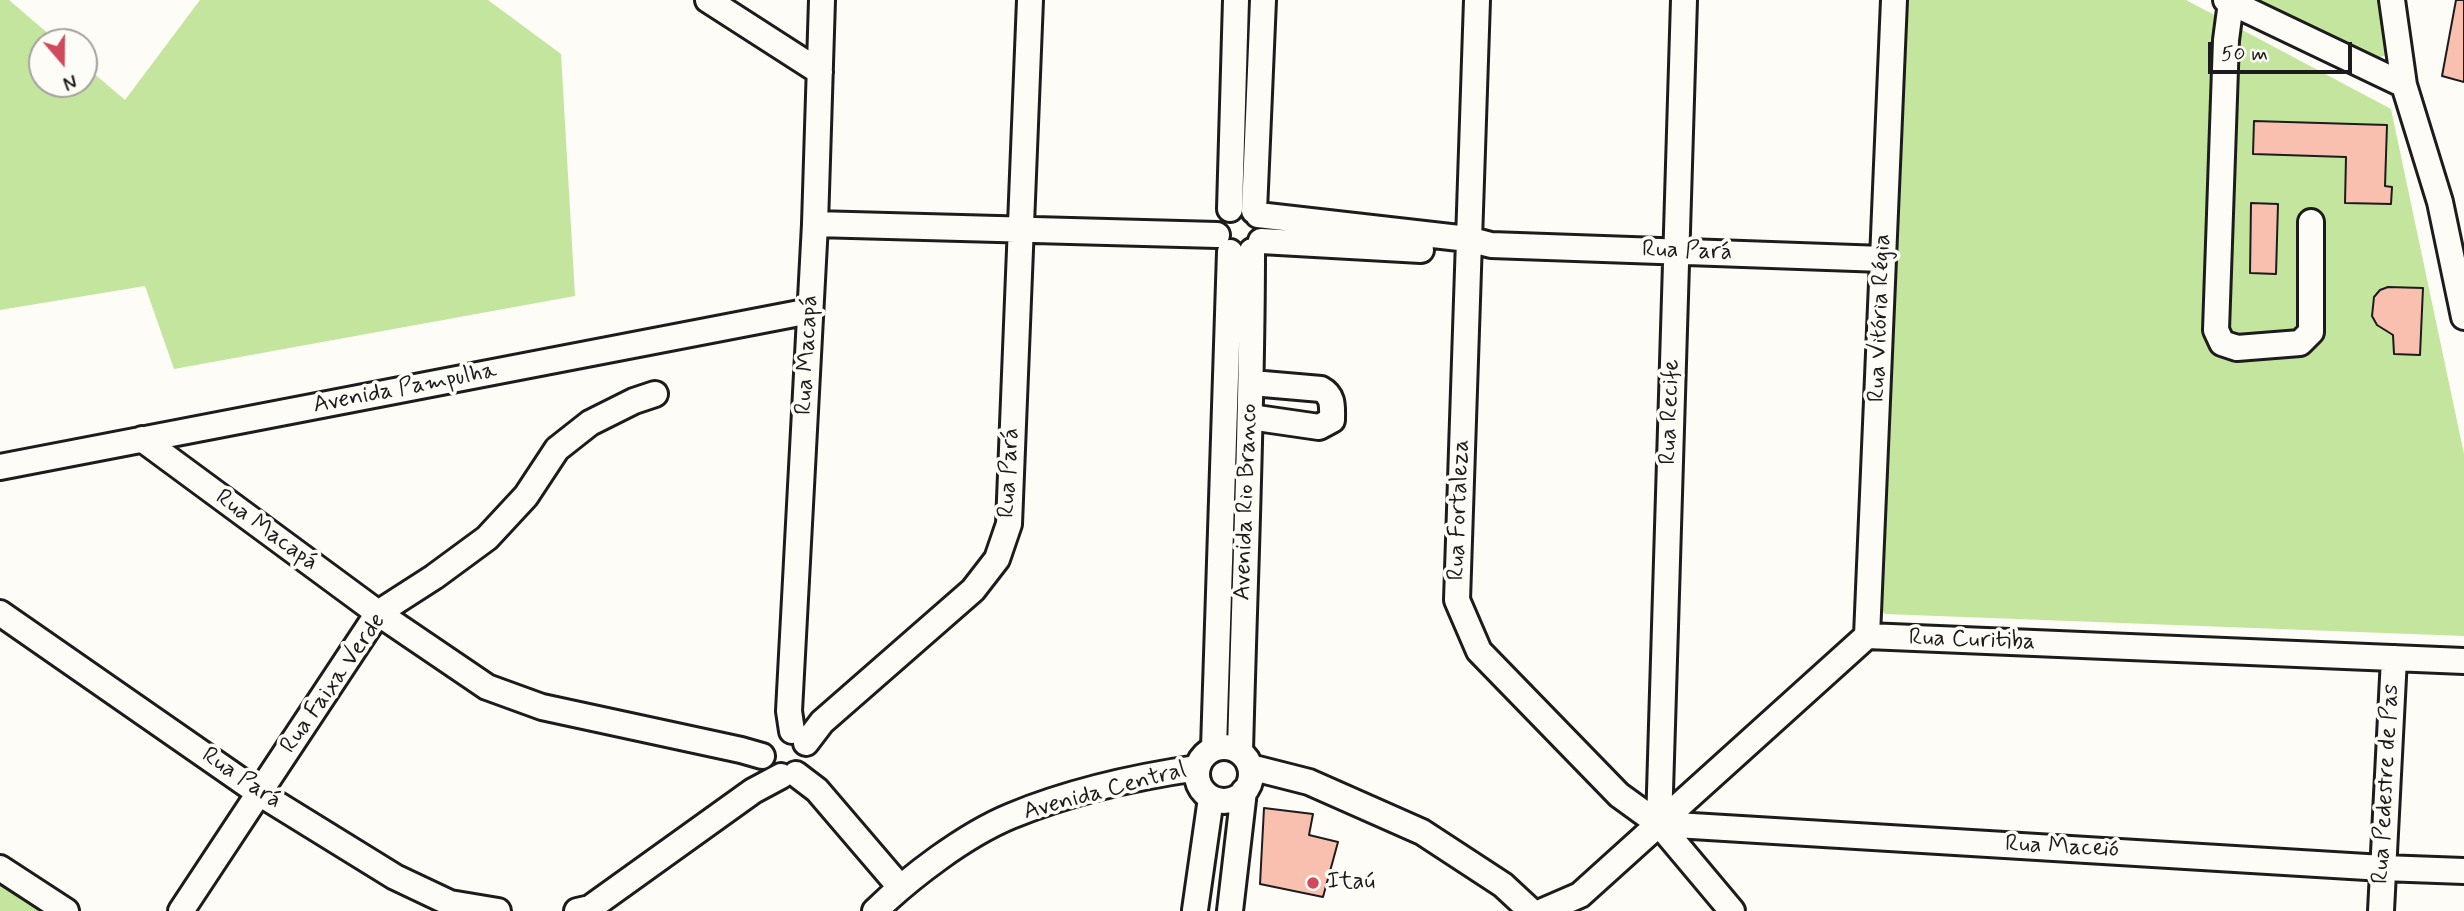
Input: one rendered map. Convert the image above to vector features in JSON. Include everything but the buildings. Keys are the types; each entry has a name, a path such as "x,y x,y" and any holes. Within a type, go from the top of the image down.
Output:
{"street":[{"path":"708,0 820,72"},
{"name":"Rua Macapá","path":"782,749 815,224 822,0"},
{"name":"Rua Pará","path":"577,911 590,908 752,791 782,749 822,723 973,590 997,559 1009,524 1030,0"},
{"path":"1236,0 1247,212 1264,228 1240,245 1219,220 1247,212"},
{"path":"1247,212 1263,0"},
{"name":"Rua Fortaleza","path":"1478,0 1475,246 1457,600 1479,651 1619,795 1659,824 1732,911"},
{"name":"Rua Recife","path":"1659,824 1685,0"},
{"name":"Rua Vitória Régia","path":"1867,636 1894,0"},
{"path":"2392,0 2404,85 2440,202 2464,317"},
{"path":"2311,222 2311,332 2300,343 2237,348 2222,343 2217,330 2229,1 2404,85"},
{"name":"Rua Pará","path":"1247,212 1298,231 1475,246 1883,259"},
{"name":"Rua Pará","path":"815,224 1022,230 1240,245 1298,231"},
{"name":"Avenida Rio Branco","path":"1240,245 1252,383 1245,759"},
{"name":"Avenida Rio Branco","path":"1214,748 1240,245"},
{"name":"Avenida Pampulha","path":"0,467 810,311"},
{"path":"1250,417 1320,427 1332,421 1332,400 1321,389 1252,383"},
{"name":"Rua Faixa Verde","path":"181,911 378,613 487,538 526,496 557,449 590,423 634,401 655,394"},
{"name":"Rua Macapá","path":"142,439 378,613 487,687 542,707 782,749 900,887"},
{"name":"Rua Pará","path":"0,613 259,793 395,877 450,904 498,911"},
{"path":"1543,911 1576,903 1867,636"},
{"name":"Rua Curitiba","path":"1867,636 2464,660"},
{"name":"Rua Pedestre de Pas","path":"2381,911 2394,658"},
{"path":"1244,792 1228,800 1211,798 1199,785 1197,768 1201,759 1214,748 1233,748 1245,759 1309,782 1422,832 1503,885 1531,911"},
{"path":"1230,911 1244,792 1251,776 1245,759"},
{"name":"Avenida Central","path":"875,911 900,887 964,842 1010,816 1148,775 1197,768"},
{"path":"1195,910 1211,798"},
{"name":"Rua Maceió","path":"1659,824 2464,871"},
{"path":"0,868 66,911"},
{"path":"1188,911 1212,911"}],"green space":[{"path":"0,0 9,0 42,28 28,28 28,98 98,98 98,77 125,100 200,0 488,0 561,54 575,296 174,369 145,286 0,310"},
{"path":"1905,0 2186,0 2391,109 2464,454 2464,636 1885,614 1878,607"},
{"path":"2256,0 2384,0 2394,53 2376,58"},
{"path":"0,876 53,911 0,911"}],"place":[{"name":"Itaú","path":"1313,883"}]}
